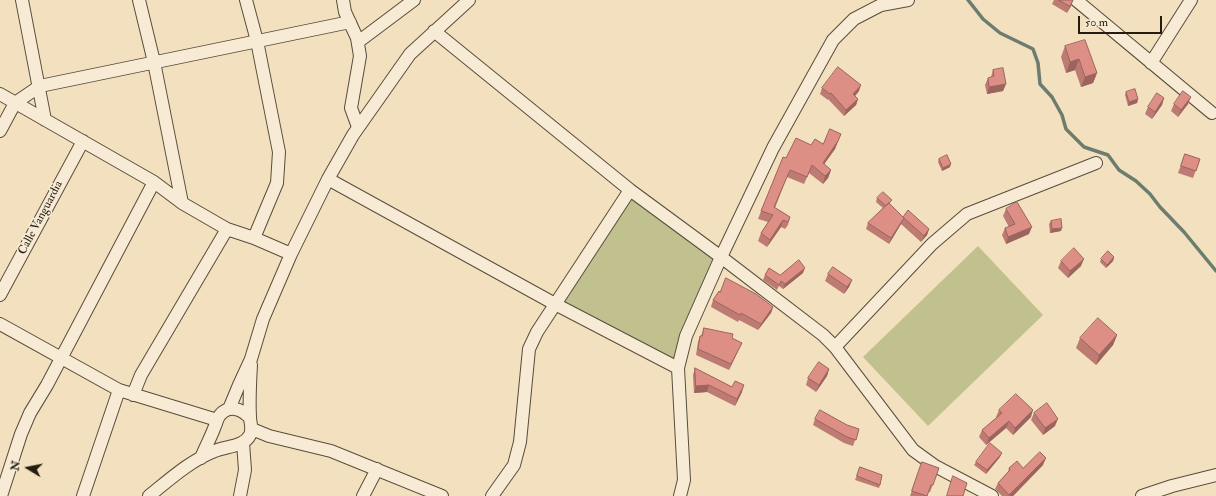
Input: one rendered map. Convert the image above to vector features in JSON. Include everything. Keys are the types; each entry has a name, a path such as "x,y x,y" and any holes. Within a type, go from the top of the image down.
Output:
{"street":[{"path":"22,0 46,120"},
{"path":"139,0 154,62 182,203"},
{"path":"246,0 257,42 280,152 277,183 254,238"},
{"path":"343,0 345,12 358,42 360,56 351,108 358,127"},
{"path":"358,42 414,0"},
{"path":"201,458 220,415 229,409 251,359 263,319 291,254 328,179 358,127 410,54 469,0"},
{"path":"680,496 684,480 678,368 686,336 721,257 773,148 833,40 854,19 880,5 908,0"},
{"path":"1076,0 1212,113"},
{"path":"1151,63 1191,0"},
{"path":"0,131 15,103 40,86 350,22"},
{"path":"434,31 630,190 823,335 835,347 913,450 935,466 992,496"},
{"path":"0,94 154,182 182,203 227,229 254,238 291,254"},
{"name":"Calle Vanguardia","path":"0,295 83,141"},
{"path":"835,347 932,244 967,214 1096,163"},
{"path":"328,179 555,304 678,368"},
{"path":"4,494 20,434 30,414 48,385 154,182"},
{"path":"492,496 514,464 520,442 529,349 537,332 630,190"},
{"path":"133,395 141,375 227,229"},
{"path":"0,324 119,390 216,423"},
{"path":"149,496 201,458 247,439 251,424 251,359"},
{"path":"83,496 119,390"},
{"path":"229,409 237,409 244,412 251,424 268,436 331,451 442,496"},
{"path":"216,423 217,435 224,442 238,444"},
{"path":"238,444 245,470 240,496"},
{"path":"363,496 377,469"},
{"path":"1142,496 1172,486 1216,475"}],"green space":[{"path":"630,190 721,257 678,368 555,304"},
{"path":"978,246 1043,315 928,426 863,357"}],"building":[{"path":"1059,0 1073,0 1070,6"},
{"path":"1085,40 1097,73 1085,77 1079,59 1070,62 1065,46"},
{"path":"838,67 861,85 853,94 858,99 846,110 831,93 830,94 822,88"},
{"path":"1003,68 1006,84 989,87 988,78 994,76 993,70"},
{"path":"1135,89 1138,99 1129,102 1126,92"},
{"path":"1183,91 1191,97 1181,110 1174,104"},
{"path":"1157,93 1164,98 1155,112 1148,107"},
{"path":"830,129 841,134 823,163 831,170 825,176 812,165 807,177 790,170 774,207 790,217 788,222 783,220 770,240 761,233 773,215 761,211 783,157 786,158 796,138 811,145 815,139 823,144"},
{"path":"1185,154 1200,159 1196,171 1181,166"},
{"path":"947,155 951,164 943,168 939,159"},
{"path":"883,192 892,200 886,206 877,198"},
{"path":"1017,202 1032,227 1008,237 1005,228 1015,224 1006,209"},
{"path":"889,203 904,218 891,238 868,223"},
{"path":"908,210 929,229 924,236 903,217"},
{"path":"1061,219 1062,228 1052,229 1051,221"},
{"path":"1074,248 1084,259 1070,271 1061,261"},
{"path":"1108,251 1114,257 1107,265 1101,259"},
{"path":"799,260 805,268 785,284 781,281 779,285 765,275 769,268 780,275"},
{"path":"833,267 852,280 847,287 828,274"},
{"path":"726,278 756,294 773,307 761,324 741,313 740,315 713,300 719,291 720,292"},
{"path":"1098,318 1117,335 1099,355 1080,338"},
{"path":"704,328 733,334 732,338 742,343 731,364 698,349 700,336 702,336"},
{"path":"819,362 829,369 819,385 808,378"},
{"path":"695,368 732,387 735,381 744,385 737,399 709,385 696,386"},
{"path":"1016,394 1033,410 1015,428 1009,421 989,438 982,430 1002,413 999,410"},
{"path":"1047,403 1058,419 1045,428 1034,413"},
{"path":"820,410 847,425 859,429 856,440 847,437 815,419"},
{"path":"990,443 1002,453 987,470 976,462"},
{"path":"1040,452 1046,458 1009,495 998,483 1010,470 1009,468 1017,461 1023,468"},
{"path":"922,462 939,468 927,496 912,491"},
{"path":"860,467 882,475 880,485 857,476"},
{"path":"953,476 967,483 963,496 947,496"}],"waterway":[{"path":"968,0 983,19 1000,33 1033,49 1038,63 1040,84 1052,97 1062,115 1066,129 1084,147 1108,155 1119,170 1136,181 1150,194 1216,271"}]}
